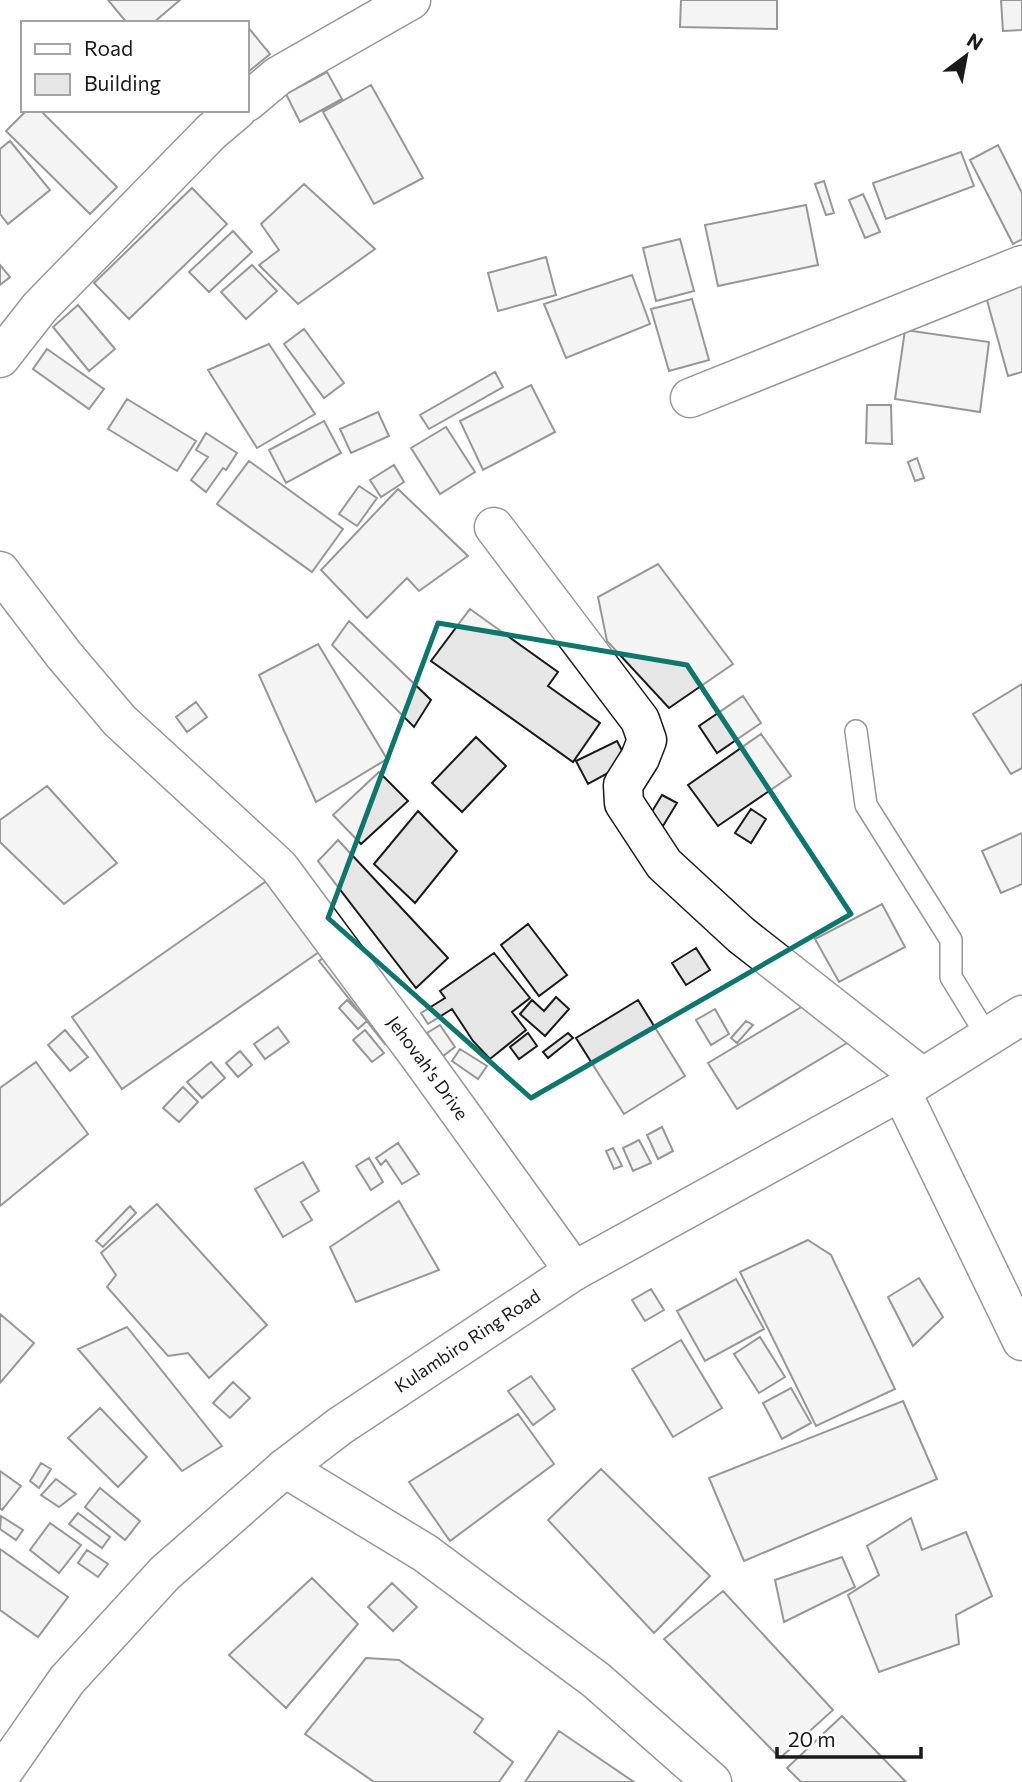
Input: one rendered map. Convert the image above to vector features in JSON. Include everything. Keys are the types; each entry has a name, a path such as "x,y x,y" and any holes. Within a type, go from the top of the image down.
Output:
{"street":[{"path":"248,101 278,76 411,0"},
{"path":"0,358 40,307 211,132 235,112"},
{"path":"690,398 1022,265"},
{"path":"494,527 640,720 647,740 640,758 623,785 624,803 664,864 912,1084 1022,1341"},
{"name":"Jehovah's Drive","path":"0,571 64,655 120,721 279,866 573,1272"},
{"name":"Kulambiro Ring Road","path":"4,1777 67,1680 156,1583 285,1468 340,1426 573,1272 912,1084 1022,1015"},
{"path":"285,1468 436,1561 596,1680 712,1782"}],"lane":[{"path":"856,731 866,805 951,940 951,977 988,1036"}],"highlighted area":[{"path":"438,623 687,665 851,914 531,1098 328,918"}],"building":[{"path":"108,0 180,0 155,21 125,21"},
{"path":"681,0 777,0 777,29 680,27"},
{"path":"1001,0 1022,0 1022,30 1003,31"},
{"path":"248,27 270,54 248,72"},
{"path":"327,72 342,99 300,122 286,94"},
{"path":"371,85 423,178 374,204 323,112"},
{"path":"25,112 42,112 117,187 90,214 6,131"},
{"path":"10,141 50,190 8,224 0,214 0,149"},
{"path":"998,145 1022,193 1022,239 1013,244 970,160"},
{"path":"961,152 974,186 886,219 873,183"},
{"path":"824,181 834,213 826,215 815,184"},
{"path":"304,184 375,249 298,304 259,265 279,250 261,224"},
{"path":"192,188 227,224 129,319 94,283"},
{"path":"863,194 880,232 865,238 849,200"},
{"path":"806,205 818,265 718,286 705,225"},
{"path":"233,231 252,252 209,292 189,272"},
{"path":"680,239 694,291 656,301 643,248"},
{"path":"546,257 556,295 498,311 488,273"},
{"path":"0,265 10,277 0,285"},
{"path":"252,265 277,291 246,319 221,292"},
{"path":"632,275 650,324 566,358 544,304"},
{"path":"1022,283 1022,372 1008,376 985,293"},
{"path":"692,299 709,360 669,371 651,309"},
{"path":"78,305 115,349 89,371 53,327"},
{"path":"304,329 344,383 324,398 284,344"},
{"path":"905,330 989,342 980,412 895,399"},
{"path":"269,344 315,414 257,448 208,370"},
{"path":"47,349 104,389 89,409 33,369"},
{"path":"495,372 503,387 429,429 420,415"},
{"path":"531,385 555,432 483,470 460,421"},
{"path":"127,399 196,441 177,471 108,429"},
{"path":"867,405 891,405 892,444 866,443"},
{"path":"378,412 389,436 351,453 340,429"},
{"path":"324,421 341,453 286,483 269,450"},
{"path":"446,427 475,472 440,494 411,448"},
{"path":"206,433 237,453 206,492 191,480 208,457 196,450"},
{"path":"917,458 924,478 915,481 908,462"},
{"path":"249,461 343,529 312,572 217,504"},
{"path":"394,465 404,482 381,497 370,480"},
{"path":"359,486 377,498 357,526 339,514"},
{"path":"398,489 468,556 419,591 407,578 367,618 321,570"},
{"path":"658,564 733,664 669,708 607,641 598,597"},
{"path":"470,609 558,672 548,686 600,723 573,762 431,661"},
{"path":"349,621 431,700 414,727 332,645"},
{"path":"318,644 387,759 316,802 259,675"},
{"path":"1022,684 1022,768 1011,774 973,714"},
{"path":"743,696 761,723 717,753 699,726"},
{"path":"196,702 207,717 187,732 176,717"},
{"path":"761,734 791,776 718,826 688,785"},
{"path":"476,737 506,766 462,812 432,783"},
{"path":"617,741 628,762 588,784 576,761"},
{"path":"379,772 408,801 361,844 333,815"},
{"path":"47,786 117,863 64,904 0,842 0,820"},
{"path":"662,795 677,803 663,826 648,818"},
{"path":"751,809 766,819 751,843 735,833"},
{"path":"418,811 457,851 415,903 374,864"},
{"path":"1022,833 1022,884 1001,893 982,851"},
{"path":"338,840 448,958 416,988 318,861"},
{"path":"278,873 329,945 122,1089 72,1017"},
{"path":"882,904 905,947 839,982 815,939"},
{"path":"528,924 567,975 539,996 501,945"},
{"path":"696,948 710,970 686,985 672,963"},
{"path":"332,951 398,1034 385,1044 319,961"},
{"path":"494,953 530,998 512,1012 526,1030 490,1059 473,1041 452,1009 428,1024 421,1013 445,998 440,991"},
{"path":"556,997 569,1009 545,1036 520,1014 532,1000 544,1011"},
{"path":"818,997 847,1043 737,1109 708,1063"},
{"path":"347,1000 367,1021 358,1029 339,1008"},
{"path":"638,1000 685,1076 624,1114 576,1038"},
{"path":"715,1009 729,1034 711,1045 696,1020"},
{"path":"746,1021 753,1025 737,1043 731,1038"},
{"path":"440,1025 455,1047 443,1056 427,1033"},
{"path":"278,1027 289,1042 265,1059 254,1044"},
{"path":"65,1030 88,1057 70,1071 48,1045"},
{"path":"365,1030 384,1053 372,1062 353,1040"},
{"path":"528,1033 537,1046 519,1059 510,1047"},
{"path":"568,1033 573,1038 548,1058 543,1052"},
{"path":"460,1049 487,1066 478,1079 452,1061"},
{"path":"240,1051 252,1065 238,1077 226,1063"},
{"path":"36,1062 88,1134 0,1206 0,1088"},
{"path":"211,1062 225,1078 202,1098 187,1082"},
{"path":"183,1087 198,1102 179,1122 163,1108"},
{"path":"662,1127 673,1151 658,1159 647,1135"},
{"path":"639,1140 651,1163 633,1171 623,1148"},
{"path":"398,1143 419,1174 402,1184 386,1160 381,1165 376,1158"},
{"path":"613,1148 622,1166 614,1169 606,1151"},
{"path":"369,1158 383,1182 371,1190 356,1166"},
{"path":"303,1162 319,1191 301,1202 312,1220 283,1237 255,1189"},
{"path":"399,1201 439,1270 356,1302 330,1247"},
{"path":"157,1204 267,1325 209,1378 188,1353 168,1356 107,1287 116,1275 101,1253"},
{"path":"130,1206 136,1213 103,1247 96,1241"},
{"path":"808,1240 831,1255 895,1389 816,1426 740,1272"},
{"path":"919,1278 943,1317 913,1346 888,1297"},
{"path":"736,1279 764,1329 705,1361 677,1311"},
{"path":"651,1289 664,1310 645,1321 632,1300"},
{"path":"0,1314 34,1343 0,1383"},
{"path":"127,1327 222,1446 182,1471 78,1349"},
{"path":"760,1337 785,1377 759,1393 734,1354"},
{"path":"681,1340 722,1408 673,1437 632,1369"},
{"path":"531,1376 555,1409 533,1425 508,1391"},
{"path":"233,1382 250,1398 230,1418 213,1403"},
{"path":"791,1388 811,1423 782,1439 763,1403"},
{"path":"903,1401 937,1479 744,1561 709,1478"},
{"path":"100,1408 147,1457 118,1487 68,1438"},
{"path":"518,1414 554,1464 450,1541 409,1482"},
{"path":"41,1463 51,1469 39,1488 30,1481"},
{"path":"601,1469 710,1576 654,1633 548,1520"},
{"path":"0,1471 21,1486 2,1510 0,1508"},
{"path":"56,1479 76,1494 59,1507 41,1495"},
{"path":"100,1488 140,1521 125,1540 85,1507"},
{"path":"78,1513 110,1537 102,1548 69,1524"},
{"path":"1,1516 23,1530 16,1540 0,1529"},
{"path":"911,1518 922,1550 966,1532 992,1596 956,1615 959,1644 879,1672 848,1595 879,1575 867,1546"},
{"path":"50,1523 81,1545 59,1573 30,1550"},
{"path":"0,1549 68,1597 38,1637 0,1610"},
{"path":"87,1550 108,1564 98,1577 78,1563"},
{"path":"842,1557 855,1587 784,1622 775,1580"},
{"path":"312,1578 358,1624 286,1708 229,1655"},
{"path":"392,1583 417,1607 393,1631 368,1607"},
{"path":"723,1591 833,1710 780,1758 664,1639"},
{"path":"366,1658 399,1660 483,1719 474,1732 513,1762 499,1782 374,1782 305,1734"},
{"path":"842,1716 906,1782 801,1782 787,1768"},
{"path":"559,1731 634,1782 525,1782"}]}
